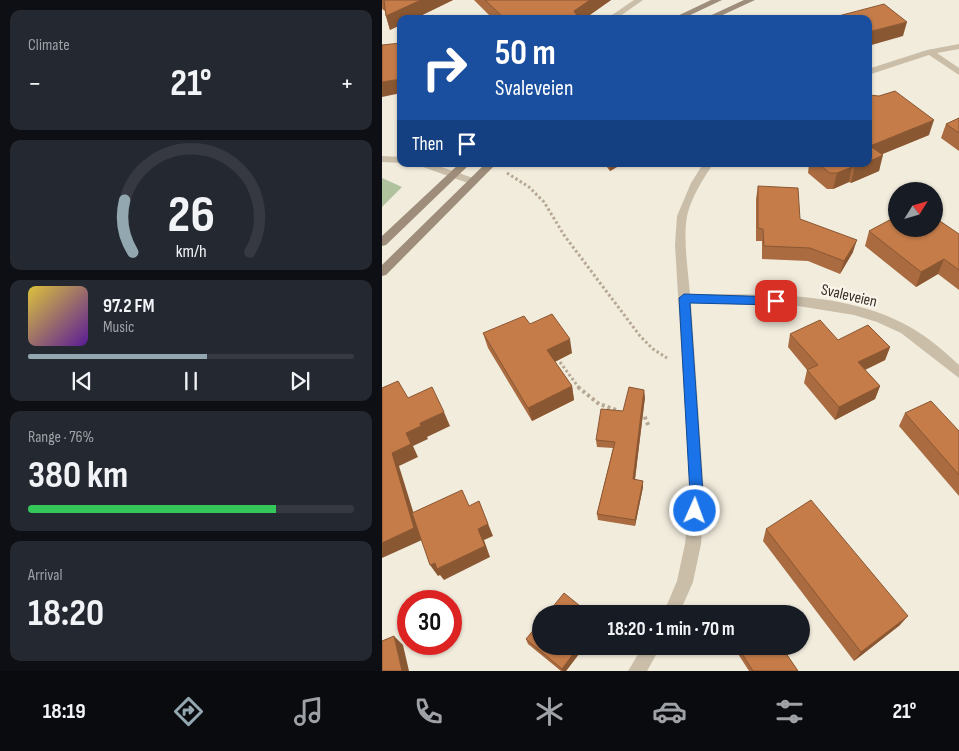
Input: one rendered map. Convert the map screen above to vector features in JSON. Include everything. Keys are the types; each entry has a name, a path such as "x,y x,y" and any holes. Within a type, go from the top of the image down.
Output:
{"main road":[{"path":"684,15 718,0"},
{"path":"716,15 751,0"},
{"path":"382,242 462,167"},
{"path":"382,272 472,181 488,167"}],"street":[{"path":"616,15 640,0"},
{"path":"872,71 930,52 958,46"},
{"path":"930,52 958,72"},
{"path":"382,159 397,160"},
{"path":"433,167 472,181"},
{"path":"675,605 685,582 693,544 696,494 681,245 682,216 696,183 706,167"},
{"name":"Svaleveien","path":"684,298 794,301 823,304 877,318 903,330 931,347 958,373"},
{"path":"638,671 648,655"}],"path":[{"path":"507,173 529,187 544,202 564,235 640,336 653,349 669,359 689,366"},
{"path":"560,362 583,394 608,409 626,412"},
{"path":"635,414 644,415 649,427"}],"green space":[{"path":"382,178 402,187 382,207"}],"building":[{"path":"384,0 421,0 386,16"},
{"path":"485,0 590,0 574,11 577,15 501,15"},
{"path":"884,4 907,22 872,31 872,15 842,15"},
{"path":"397,43 397,80 382,82 382,45"},
{"path":"895,91 934,120 872,145 872,95 879,96"},
{"path":"959,118 959,133 946,124"},
{"path":"872,147 883,155 872,160"},
{"path":"822,167 852,167 837,173 830,173"},
{"path":"758,186 798,188 800,219 857,240 844,261 810,248 764,246 763,229 758,228"},
{"path":"888,221 888,238 943,238 943,223 959,234 959,270 944,259 921,272 869,231"},
{"path":"552,314 570,339 547,350 572,386 528,408 483,333 524,316 530,324"},
{"path":"820,320 838,340 868,325 890,347 858,362 880,386 839,407 807,370 818,365 790,334"},
{"path":"398,381 408,398 432,387 444,412 420,423 421,426 406,433 411,444 392,453 414,528 382,543 382,388"},
{"path":"629,387 644,390 633,479 643,481 635,520 597,514 615,442 596,440 601,409 623,411"},
{"path":"931,401 959,431 959,475 905,413"},
{"path":"462,490 469,506 479,501 488,524 478,529 485,546 437,569 435,563 430,565 412,513"},
{"path":"811,500 908,616 861,652 766,529"},
{"path":"564,593 579,605 554,605"},
{"path":"532,632 532,644 526,639"},
{"path":"394,636 402,671 382,671 382,641"},
{"path":"545,655 572,655 562,669"},
{"path":"743,655 787,655 798,671 753,671"}],"route":[{"path":"695,511 696,494 684,298 776,301"}]}
